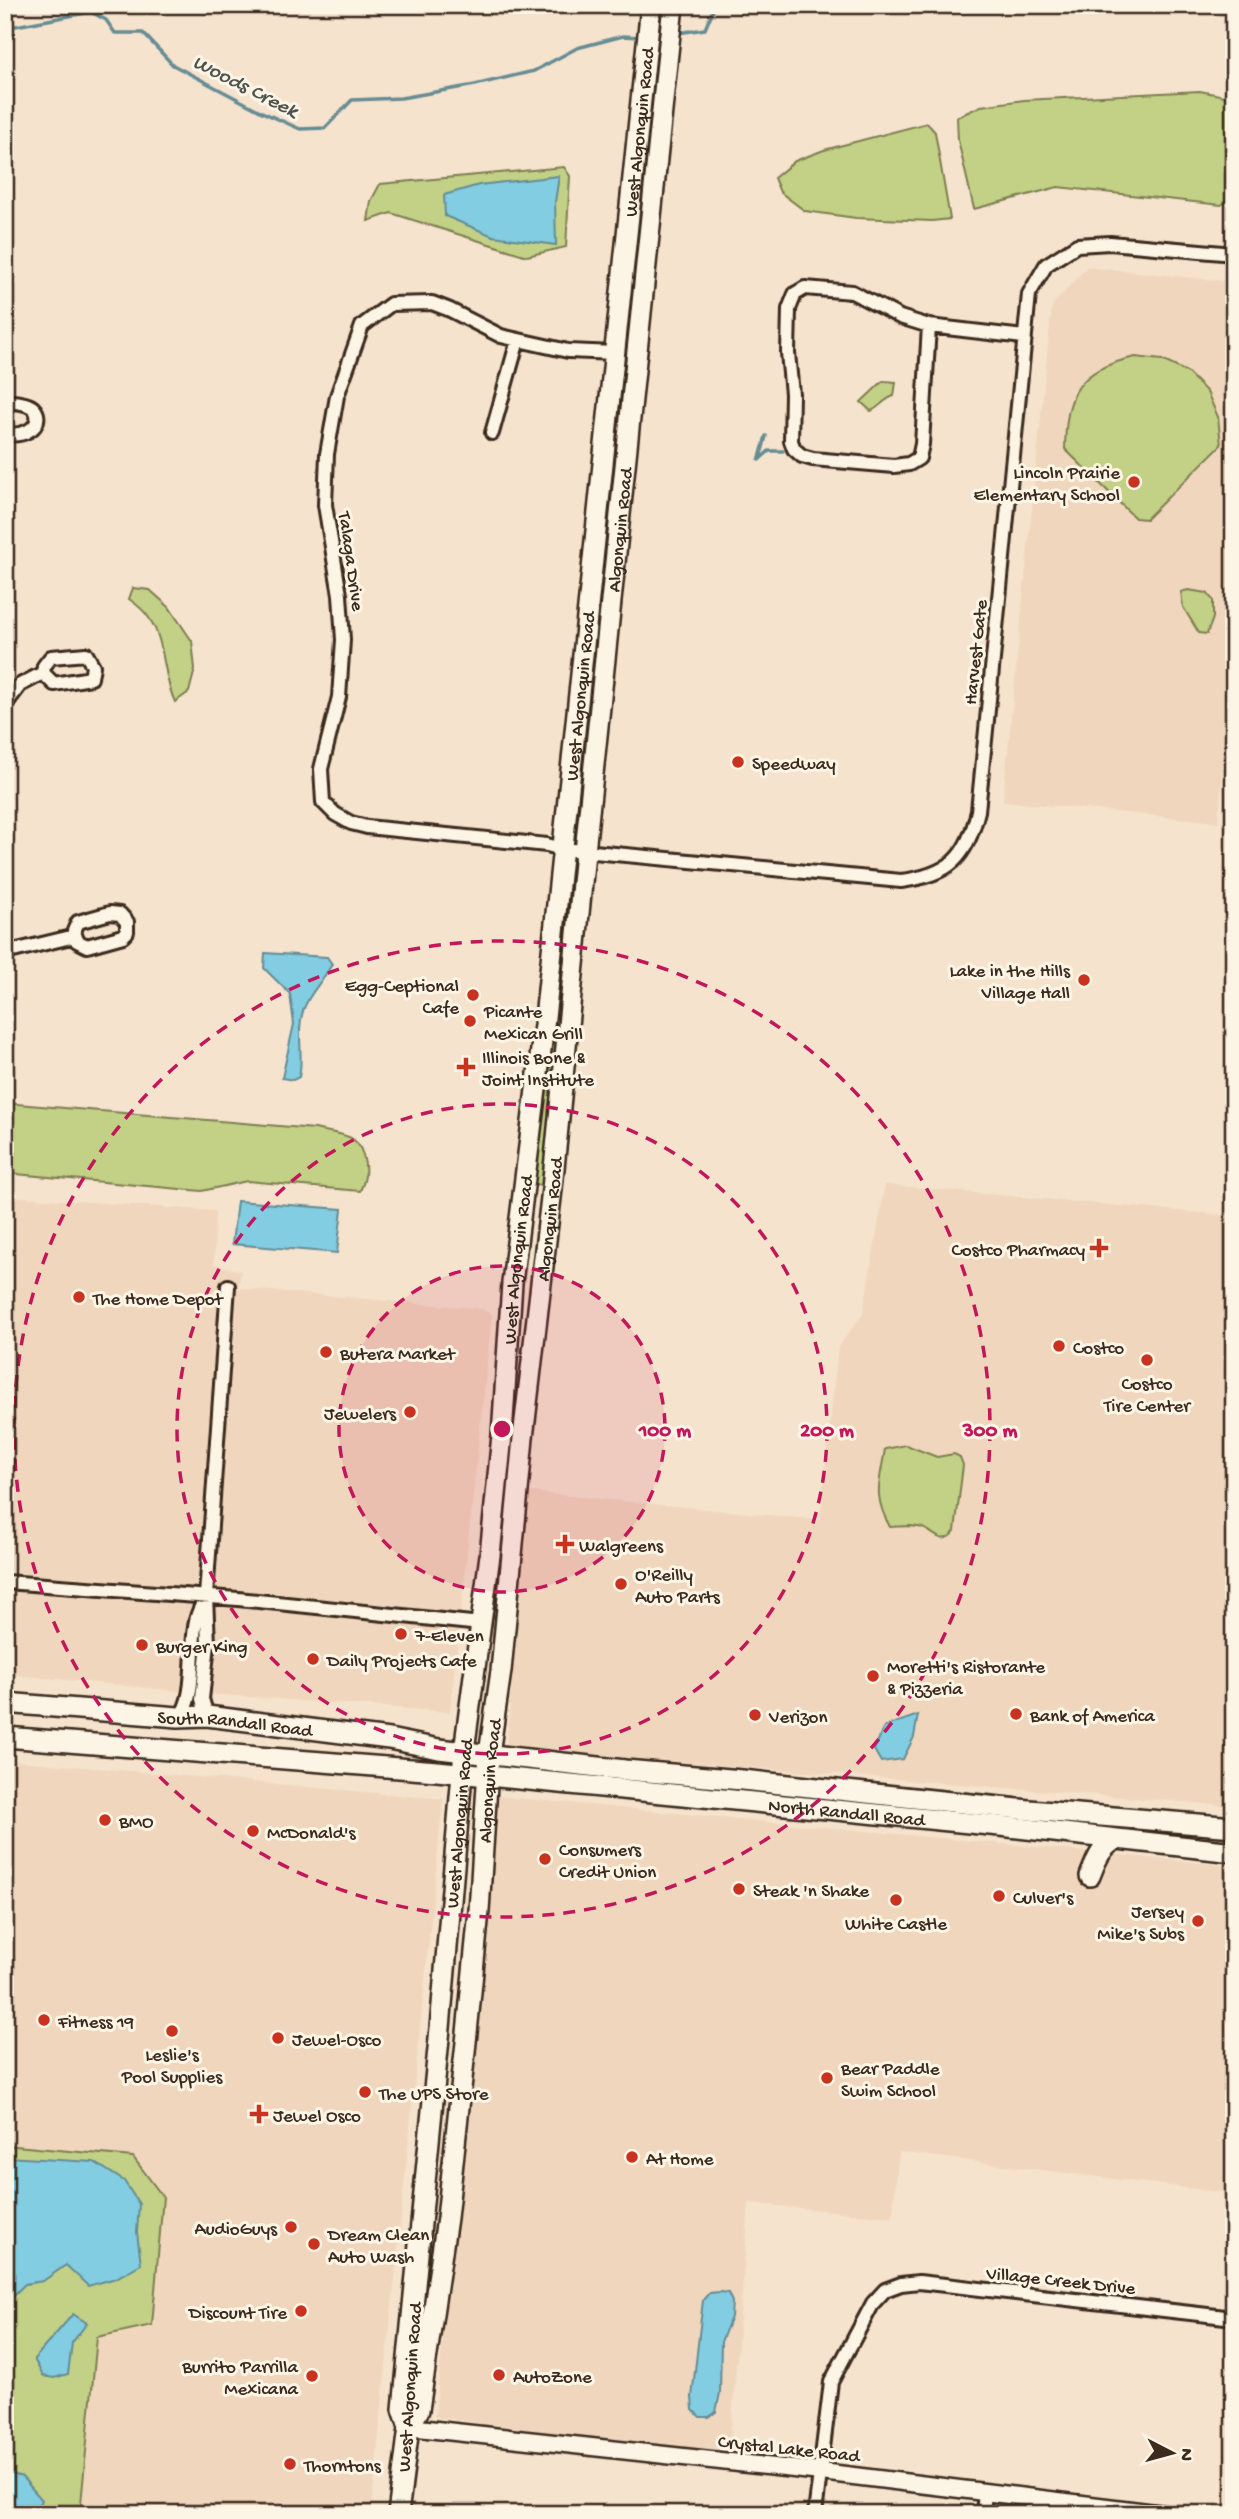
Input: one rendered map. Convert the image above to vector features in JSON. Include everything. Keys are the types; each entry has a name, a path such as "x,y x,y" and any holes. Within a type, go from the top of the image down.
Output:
{"main road":[{"name":"West Algonquin Road","path":"398,2514 409,2427 403,2409 440,2028 461,1773 502,1435 512,1283 546,1009 651,5"},
{"name":"Algonquin Road","path":"409,2427 419,2410 451,2179 467,2033 479,1911 489,1754 502,1671 523,1438 552,1189 673,5"},
{"name":"South Randall Road","path":"5,1703 207,1717 464,1751"},
{"name":"South Randall Road","path":"5,1737 461,1773"},
{"name":"North Randall Road","path":"464,1751 625,1770 1029,1810 1234,1827"},
{"name":"North Randall Road","path":"461,1773 1234,1852"},
{"path":"1090,1876 1106,1845 1115,1840"},
{"path":"450,1913 453,2018 457,2028 467,2033"},
{"path":"440,2028 446,2057 447,2135 444,2167 451,2179"}],"street":[{"name":"Harvest Gate","path":"585,851 901,881 921,879 943,872 965,846 974,830 978,811 1030,294 1045,265 1077,245 1110,243 1234,254"},
{"path":"929,326 919,458 909,464 894,466 813,459 802,456 794,449 790,441 792,394 787,337 789,309 795,294 805,288 852,292 900,317 929,326 1024,337"},
{"name":"Talaga Drive","path":"585,851 367,827 351,823 335,814 323,802 321,769 339,697 343,640 341,595 325,505 327,454 337,396 354,344 362,326 391,304 432,303 501,336 568,351 615,353"},
{"path":"492,432 518,340"},
{"path":"5,401 28,405 38,414 30,430 21,434 5,434"},
{"path":"5,705 20,685 43,673"},
{"path":"5,953 75,936"},
{"path":"207,1717 202,1699 208,1644 206,1597 229,1286"},
{"path":"5,1582 206,1597 481,1624"},
{"path":"177,1717 183,1713 189,1692 196,1618 206,1597"},
{"name":"Village Creek Drive","path":"821,2472 831,2382 873,2303 885,2290 901,2284 919,2282 1234,2318"},
{"name":"Crystal Lake Road","path":"409,2427 821,2472 1156,2513"},
{"path":"815,2514 821,2472"},
{"path":"983,2514 985,2492"}],"shaded area":[{"name":"Lincoln Prairie Elementary School","path":"1087,267 1234,282 1234,659 1218,822 1003,801 1052,305"},
{"path":"885,1185 1234,1216 1234,1806 506,1748 529,1492 820,1520 838,1347 863,1314"},
{"path":"5,1196 215,1211 214,1264 241,1271 238,1288 482,1309 492,1314 450,1712 209,1694 5,1674"},
{"path":"5,1760 443,1799 371,2514 80,2514 97,2337 133,2156 5,2145"},
{"path":"496,1796 1234,1866 1234,2194 899,2152 892,2217 749,2203 729,2457 435,2417"}],"green space":[{"path":"1200,91 1234,98 1234,197 1221,205 1058,187 974,209 958,140 957,117 981,106 1024,100"},
{"path":"927,123 935,132 950,219 932,221 856,218 805,211 780,192 774,178 795,161 824,150"},
{"path":"564,167 570,176 566,247 527,256 391,213 368,221 371,201 380,184"},
{"path":"1135,357 1162,360 1187,372 1207,392 1218,417 1221,445 1146,519 1135,518 1065,449 1068,412 1079,386 1100,369"},
{"path":"883,381 896,382 894,396 871,411 861,402"},
{"path":"133,588 150,590 169,607 192,641 195,669 189,692 175,702 154,627 145,612 129,599"},
{"path":"1188,590 1207,593 1213,600 1213,618 1207,634 1199,633 1183,607 1181,592"},
{"path":"556,1032 548,1186 533,1184"},
{"path":"5,1103 315,1129 354,1140 363,1153 365,1178 360,1191 247,1181 202,1191 5,1173"},
{"path":"906,1445 937,1457 954,1454 960,1457 963,1465 955,1531 947,1538 940,1538 917,1527 890,1527 884,1516 879,1488 885,1449"},
{"path":"5,2145 133,2157 163,2197 152,2325 97,2337 80,2514 5,2514"}],"water":[{"path":"559,176 555,202 556,245 493,236 445,216 444,195 479,185"},
{"path":"265,953 327,957 332,964 303,1011 299,1077 293,1080 282,1078 294,1024 290,994 264,968"},
{"path":"237,1201 342,1209 337,1253 232,1244"},
{"path":"918,1715 914,1737 903,1759 881,1762 874,1750 884,1727"},
{"path":"5,2157 94,2162 124,2181 139,2204 137,2232 141,2264 116,2278 88,2286 66,2265 43,2281 25,2284 5,2304"},
{"path":"709,2293 728,2293 732,2302 731,2317 721,2342 720,2393 716,2412 709,2417 700,2417 693,2410 692,2397 703,2300"},
{"path":"73,2314 87,2323 72,2343 68,2374 54,2378 43,2376 34,2359"},
{"path":"5,2472 22,2477 42,2500 35,2514 5,2514"}],"waterway":[{"name":"Woods Creek","path":"678,33 705,29 715,5"},
{"name":"Woods Creek","path":"5,28 91,12 106,20 115,33 143,33 173,65 300,129 325,128 352,100 401,98 475,85 534,71 577,48 623,36 640,37"},
{"path":"760,458 766,436"},
{"path":"759,460 769,451 783,451"}],"place":[{"name":"Lincoln Prairie Elementary School","path":"1134,482"},
{"name":"Speedway","path":"738,762"},
{"name":"Lake in the Hills Village Hall","path":"1084,980"},
{"name":"Egg-Ceptional Cafe","path":"473,995"},
{"name":"Picante Mexican Grill","path":"470,1021"},
{"name":"Illinois Bone & Joint Institute","path":"466,1067"},
{"name":"Costco Pharmacy","path":"1099,1248"},
{"name":"The Home Depot","path":"79,1297"},
{"name":"Costco","path":"1059,1346"},
{"name":"Butera Market","path":"326,1352"},
{"name":"Costco Tire Center","path":"1147,1360"},
{"name":"Jewelers","path":"410,1412"},
{"name":"Walgreens","path":"565,1544"},
{"name":"O'Reilly Auto Parts","path":"621,1584"},
{"name":"7-Eleven","path":"401,1634"},
{"name":"Burger King","path":"142,1645"},
{"name":"Daily Projects Cafe","path":"313,1659"},
{"name":"Moretti's Ristorante & Pizzeria","path":"873,1676"},
{"name":"Bank of America","path":"1016,1714"},
{"name":"Verizon","path":"755,1715"},
{"name":"BMO","path":"105,1820"},
{"name":"McDonald's","path":"253,1831"},
{"name":"Consumers Credit Union","path":"545,1859"},
{"name":"Steak 'n Shake","path":"739,1889"},
{"name":"Culver's","path":"999,1896"},
{"name":"White Castle","path":"896,1900"},
{"name":"Jersey Mike's Subs","path":"1198,1921"},
{"name":"Fitness 19","path":"44,2020"},
{"name":"Leslie's Pool Supplies","path":"172,2031"},
{"name":"Jewel-Osco","path":"278,2038"},
{"name":"Bear Paddle Swim School","path":"827,2078"},
{"name":"The UPS Store","path":"365,2092"},
{"name":"Jewel Osco","path":"259,2114"},
{"name":"At Home","path":"632,2157"},
{"name":"AudioGuys","path":"291,2227"},
{"name":"Dream Clean Auto Wash","path":"314,2244"},
{"name":"Discount Tire","path":"301,2311"},
{"name":"AutoZone","path":"499,2375"},
{"name":"Burrito Parrilla Mexicana","path":"312,2376"},
{"name":"Thorntons","path":"290,2464"}]}
